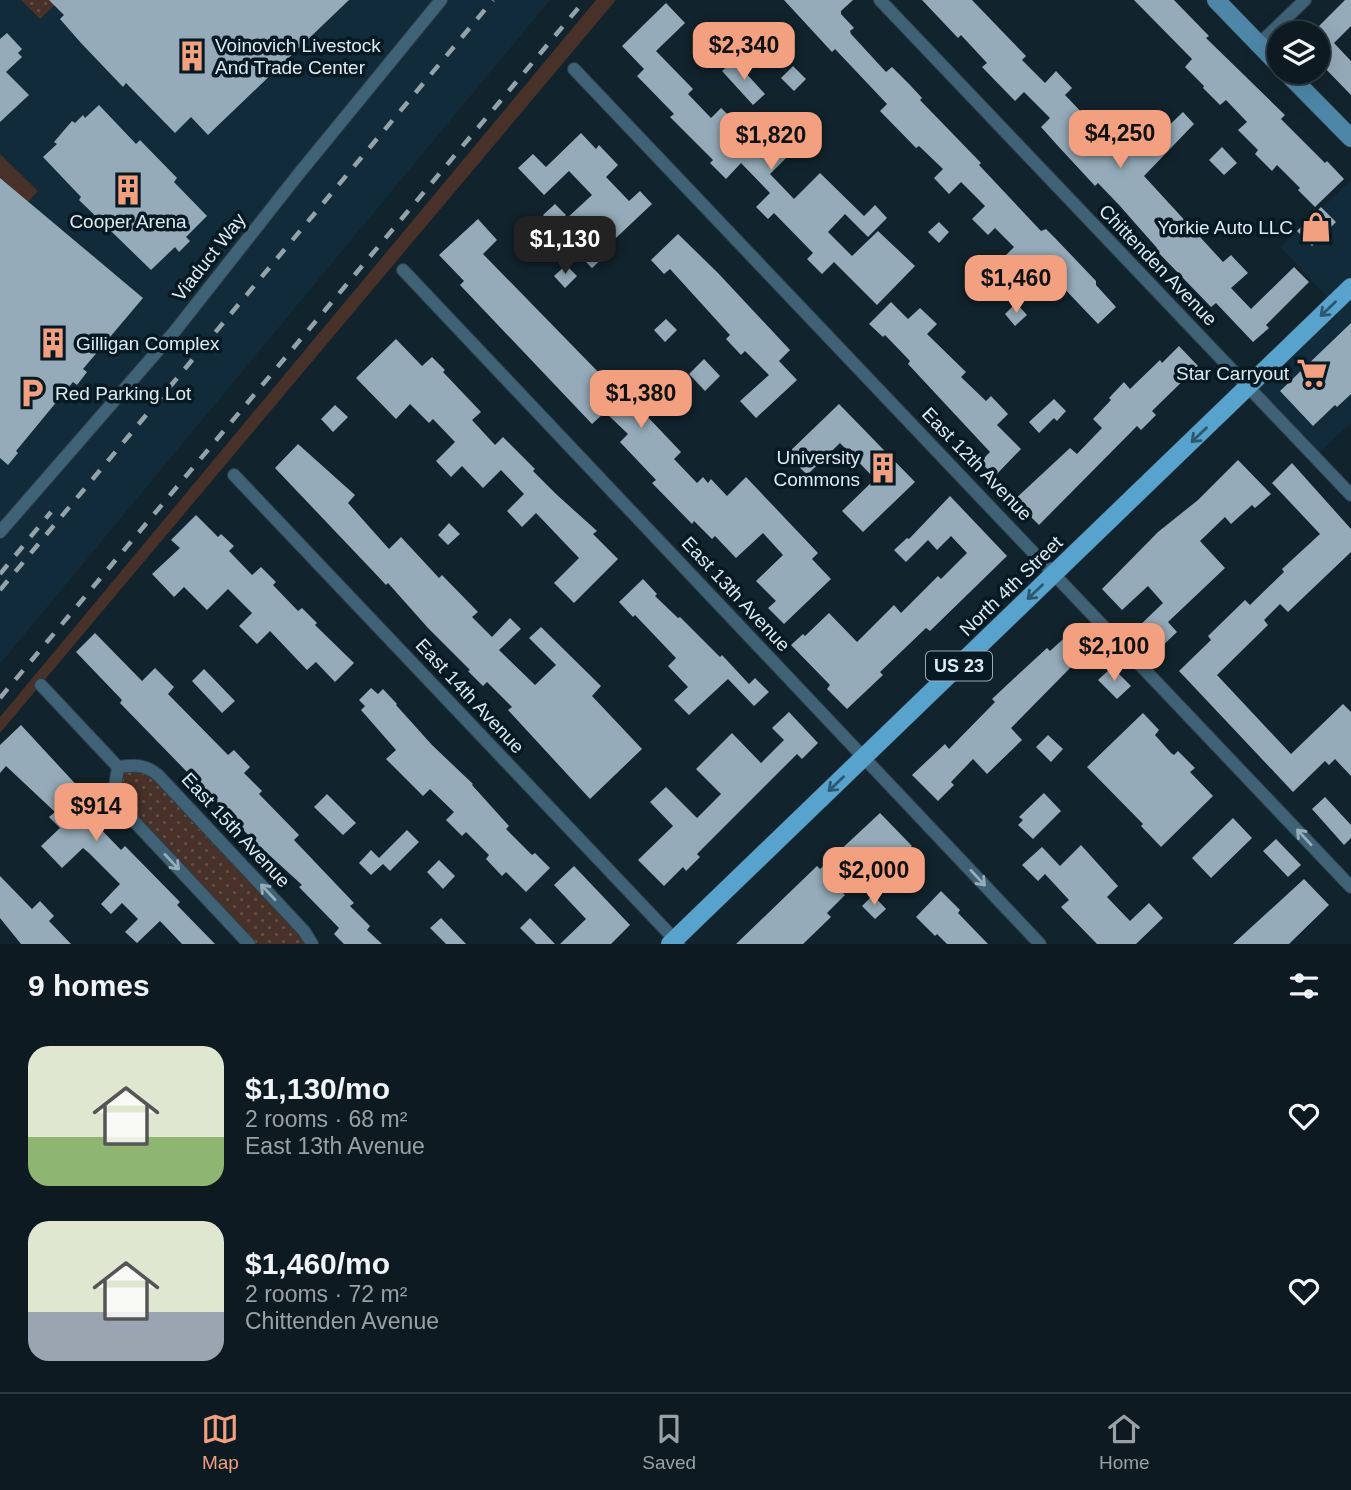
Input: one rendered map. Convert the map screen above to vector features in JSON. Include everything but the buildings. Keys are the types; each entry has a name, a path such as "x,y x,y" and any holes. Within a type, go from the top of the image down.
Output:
{"main road":[{"name":"North 4th Street","path":"675,942 1351,287"}],"street":[{"name":"Viaduct Way","path":"0,531 175,331 441,0"},
{"name":"Chittenden Avenue","path":"880,0 1351,495"},
{"path":"1216,0 1267,52"},
{"path":"1259,44 1304,0"},
{"name":"East 12th Avenue","path":"574,69 1351,887"},
{"path":"1298,84 1351,138"},
{"name":"East 13th Avenue","path":"403,270 1040,944"},
{"name":"East 14th Avenue","path":"234,475 675,942"},
{"path":"41,685 118,767 114,793 117,803 249,944"},
{"name":"East 15th Avenue","path":"118,767 145,766 158,775 304,931 312,944"}],"shaded area":[{"path":"0,0 550,0 0,664"},
{"path":"21,0 60,0 40,19"},
{"path":"596,0 616,0 0,733 0,717"},
{"path":"0,154 38,191 28,202 0,178"},
{"path":"1351,180 1351,423 1315,457 1247,385 1333,303 1280,247"},
{"path":"145,766 312,944 249,944 125,812 115,780 118,767"}],"railway":[{"path":"0,590 493,0"},
{"path":"0,698 585,0"},
{"path":"0,574 51,512"}],"place":[{"name":"Voinovich Livestock And Trade Center","path":"192,56"},
{"name":"Cooper Arena","path":"128,190"},
{"name":"Yorkie Auto LLC","path":"1316,227"},
{"name":"Gilligan Complex","path":"53,343"},
{"name":"Star Carryout","path":"1312,373"},
{"name":"Red Parking Lot","path":"32,393"},
{"name":"University Commons","path":"883,468"}]}
